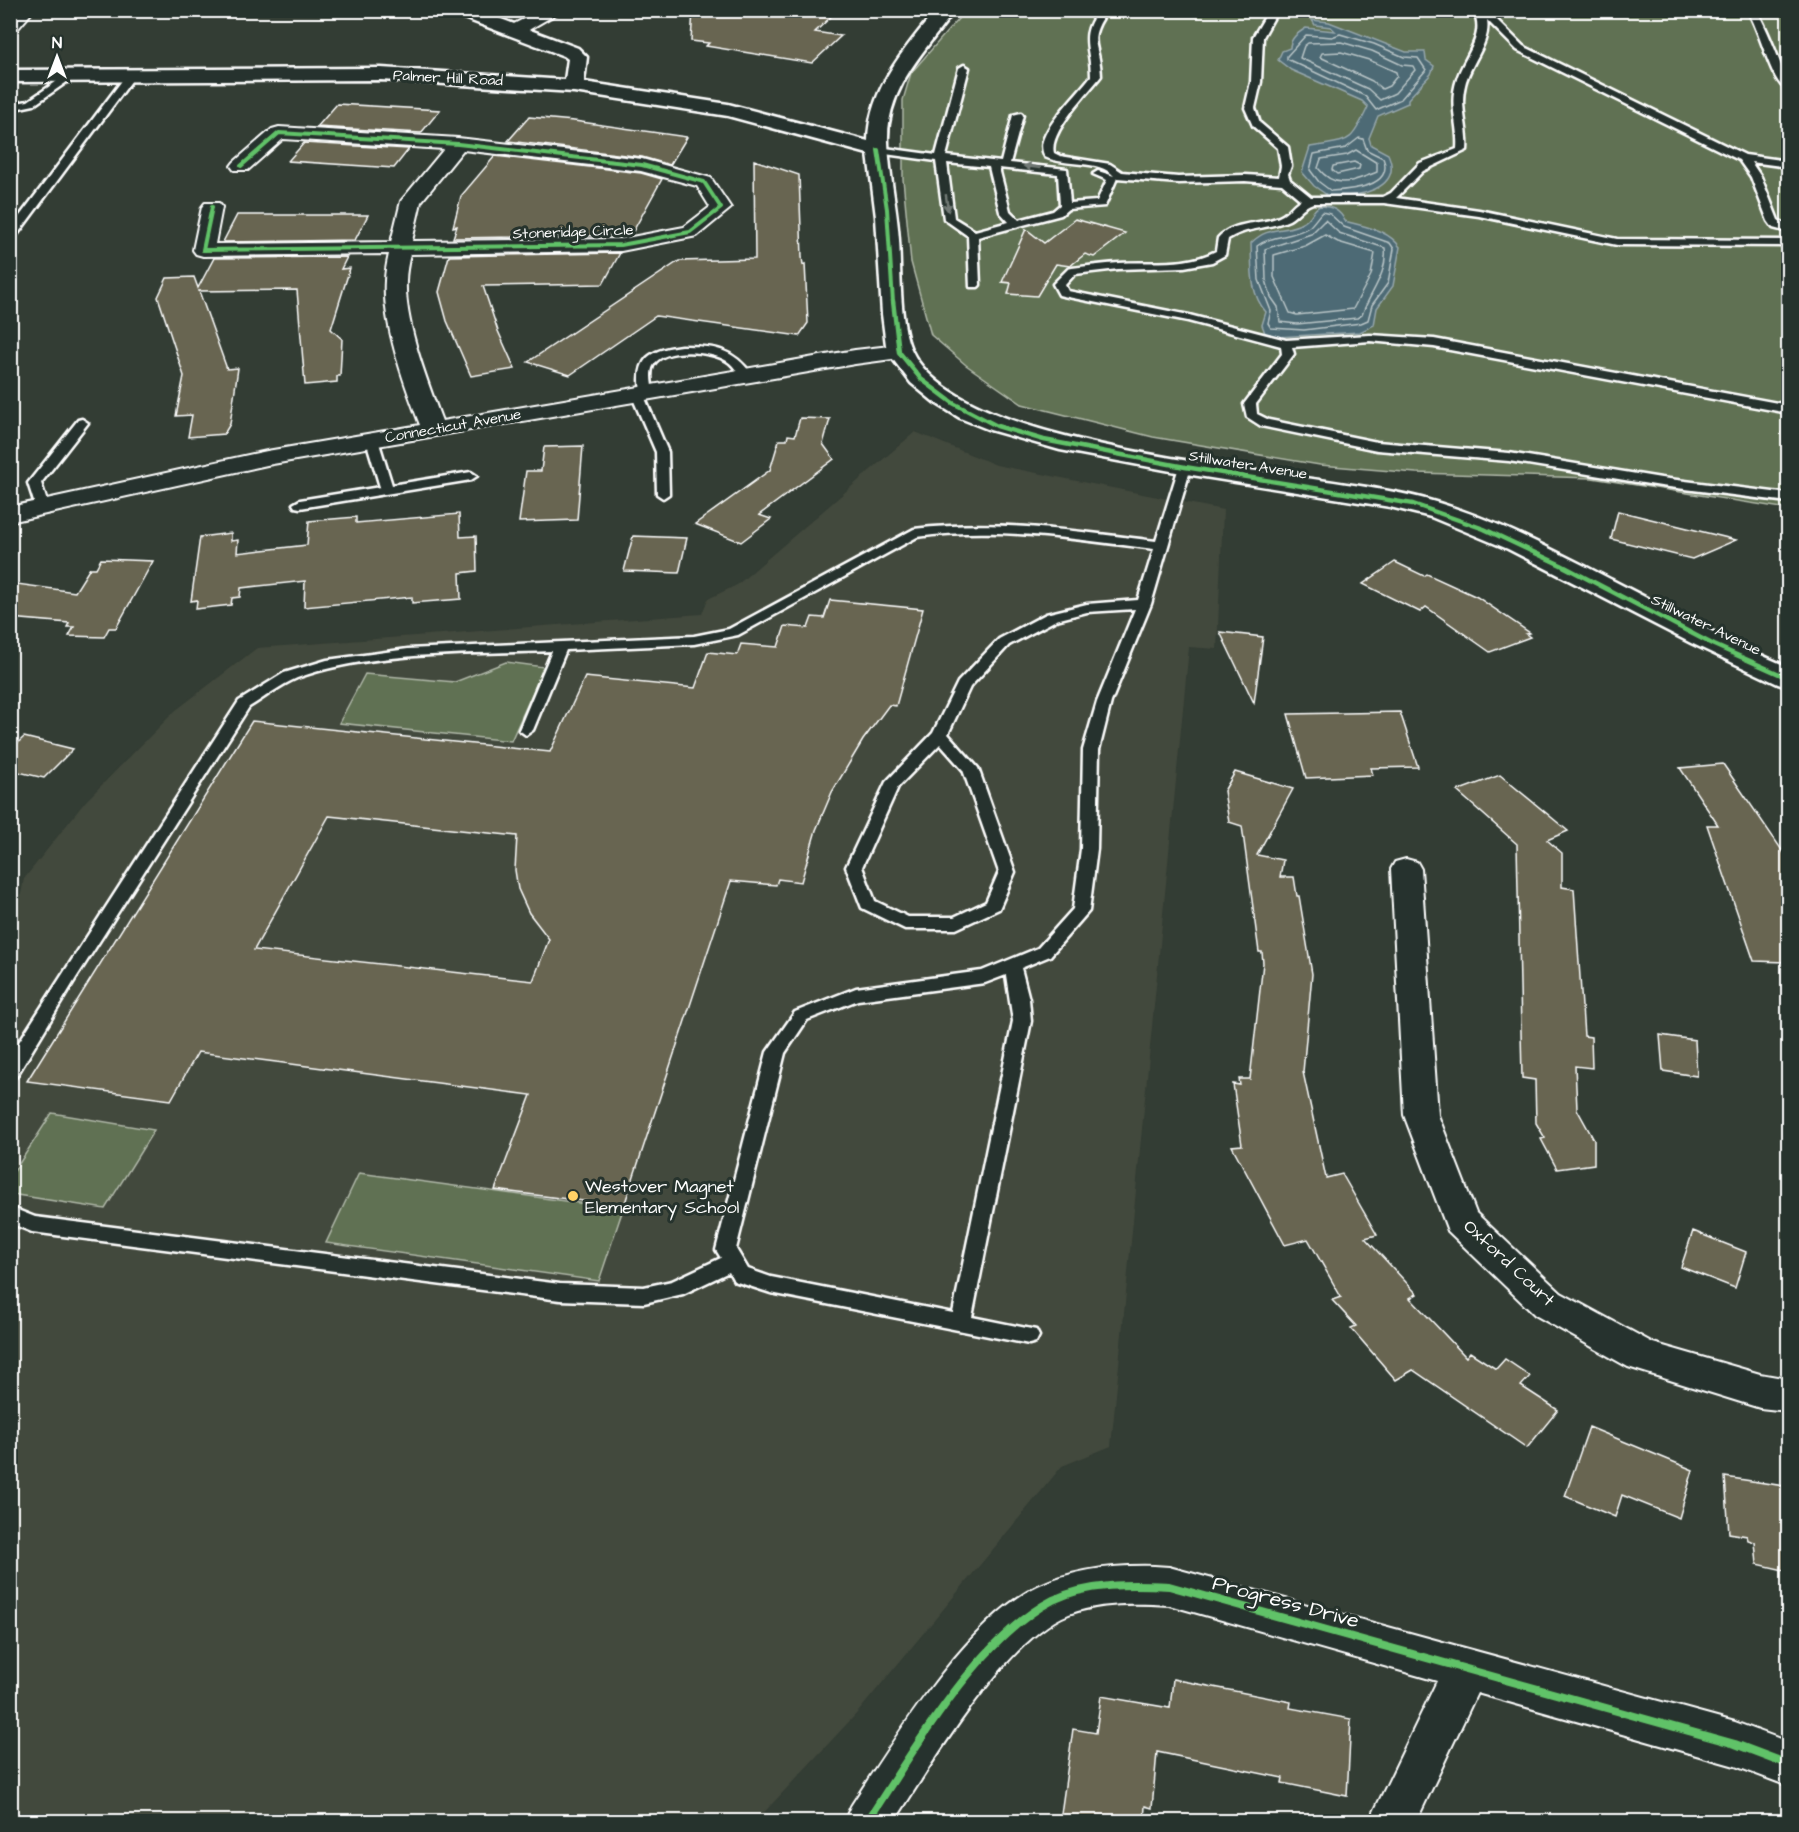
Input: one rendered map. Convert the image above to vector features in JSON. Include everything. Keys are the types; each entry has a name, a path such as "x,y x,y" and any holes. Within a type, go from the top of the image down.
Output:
{"main road":[{"path":"459,10 549,42 578,57 574,86"},
{"path":"899,352 893,307 887,209 878,150 880,114 889,90 916,48 946,10"},
{"name":"Palmer Hill Road","path":"10,76 381,74 574,86 728,110 795,126 878,150"},
{"name":"Stillwater Avenue","path":"899,352 921,379 953,404 997,426 1044,440 1185,467 1423,507 1484,529 1561,565 1714,645 1788,678"}],"street":[{"path":"10,27 26,10"},
{"path":"514,31 555,10"},
{"name":"Stoneridge Circle","path":"212,207 203,250 621,245 690,232 721,208 704,182 642,165 458,144 279,133 241,166"},
{"path":"433,429 416,383 398,314 395,283 411,201 458,144"},
{"name":"Connecticut Avenue","path":"10,515 267,458 899,352"},
{"name":"Oxford Court","path":"1406,869 1421,1115 1461,1221 1548,1304 1642,1356 1760,1391 1788,1395"},
{"name":"Progress Drive","path":"867,1821 924,1737 981,1663 1017,1624 1051,1601 1092,1587 1131,1583 1169,1586 1735,1744 1788,1764"},
{"path":"1392,1821 1466,1669"}],"lane":[{"path":"964,68 941,158 949,219 973,235 1057,213 1065,206 1101,204 1116,177 1116,170 1103,165 1057,160 1049,155 1047,147 1056,127 1096,76 1097,67 1090,40 1092,27 1104,10"},
{"path":"1274,10 1258,37 1256,82 1250,108 1256,124 1282,147 1286,166 1283,174 1285,180 1310,201"},
{"path":"1479,10 1496,22 1509,41 1520,48 1743,158 1788,164"},
{"path":"1384,200 1394,197 1412,175 1424,166 1462,150 1457,94 1464,69 1478,49 1484,30 1479,10"},
{"path":"1751,10 1758,18 1769,41 1778,74 1788,87"},
{"path":"11,236 130,76"},
{"path":"10,107 31,103 69,77"},
{"path":"1016,223 1005,212 999,164 1018,115"},
{"path":"878,150 1116,177 1178,180 1245,178 1285,180"},
{"path":"1743,158 1756,177 1773,221 1777,226 1788,229"},
{"path":"1063,171 1065,206"},
{"path":"1788,243 1617,242 1479,213 1384,200 1310,201 1298,205 1287,217 1233,231 1224,238 1221,254 1208,260 1184,264 1072,271 1059,284 1063,293 1189,318 1286,344 1362,338 1425,341 1788,409"},
{"path":"973,235 974,285"},
{"path":"1286,344 1288,354 1254,395 1250,404 1249,411 1252,417 1265,423 1377,447 1509,457 1661,482 1788,498"},
{"path":"663,494 662,452 642,394 644,372 650,361 664,353 686,348 703,349 735,360 747,376"},
{"path":"42,508 34,483 82,423"},
{"path":"372,440 387,489"},
{"path":"1029,1336 771,1285 741,1275 726,1250 776,1052 801,1016 856,994 985,977 1044,952 1080,911 1089,849 1090,750 1104,702 1144,604 1185,467"},
{"path":"300,504 471,476"},
{"path":"10,1072 70,974 244,704 288,676 327,664 408,653 694,640 733,632 915,533 946,527 978,526 1161,546"},
{"path":"940,735 970,768 1007,872 993,905 956,923 905,923 868,904 854,867 891,785 940,735 963,685 1004,642 1051,617 1078,610 1144,604"},
{"path":"526,730 561,646"},
{"path":"961,1323 1022,1022 1020,999 1012,966"},
{"path":"10,1214 32,1224 560,1292 644,1295 676,1288 732,1262"}],"shaded area":[{"name":"Westover Magnet Elementary School","path":"915,432 996,465 1223,510 1217,649 1189,647 1111,1446 1062,1466 858,1712 756,1821 11,1822 11,946 24,879 85,802 175,711 257,648 702,614 708,599 737,585"}],"green space":[{"path":"965,11 1788,11 1788,509 1592,478 1416,473 1320,465 1153,437 1022,404 966,365 931,335 911,262 903,179 903,100 911,73"},
{"path":"506,662 544,667 511,741 339,723 365,674 455,682"},
{"path":"52,1113 154,1130 105,1209 11,1194 11,1176"},
{"path":"359,1173 623,1209 599,1281 326,1243"}],"water":[{"path":"1312,20 1329,22 1406,52 1425,52 1426,60 1434,66 1431,74 1408,99 1408,103 1378,116 1369,138 1371,145 1388,154 1391,166 1389,176 1384,183 1364,193 1330,197 1314,186 1302,172 1310,147 1347,139 1357,129 1368,107 1362,101 1291,70 1278,60 1282,51 1290,48 1295,36 1306,28 1335,31 1331,27 1315,25"},
{"path":"1320,206 1332,208 1341,214 1345,221 1382,232 1395,241 1400,247 1393,286 1377,308 1374,325 1360,332 1277,337 1265,333 1262,325 1266,312 1254,288 1251,243 1265,233 1297,226 1309,218"}],"building":[{"path":"693,10 838,10 815,32 841,36 812,63 706,46 709,43 691,41"},
{"path":"337,104 440,110 421,133 317,127"},
{"path":"529,117 687,137 670,165 642,157 508,141"},
{"path":"304,143 409,149 394,168 288,161"},
{"path":"495,156 641,173 662,179 631,235 453,238 457,226 453,227 461,196"},
{"path":"754,160 799,175 802,257 803,265 805,264 808,323 799,336 656,316 570,375 528,362 679,261 755,259"},
{"path":"237,215 368,215 355,240 223,242"},
{"path":"1075,219 1125,233 1094,257 1085,254 1070,266 1056,264 1037,296 1008,294 1011,283 1002,282 1026,229 1044,243"},
{"path":"620,253 603,284 483,286 498,331 515,369 471,376 447,321 439,292 449,256"},
{"path":"347,257 341,269 350,268 331,329 342,339 340,376 337,376 337,382 305,385 297,290 199,291 227,369 238,368 230,424 224,434 188,437 192,415 176,416 184,376 158,297 167,278 194,277 198,288 214,258"},
{"path":"800,418 830,419 823,444 834,459 759,515 771,519 741,542 695,524 770,470 779,440 787,440 788,435 795,436"},
{"path":"583,446 577,520 519,522 526,471 541,471 544,447"},
{"path":"1618,511 1736,540 1692,559 1611,539"},
{"path":"459,514 460,537 476,536 477,571 460,573 461,599 412,603 412,597 304,607 305,581 241,588 240,597 232,598 231,605 196,609 197,600 191,601 200,537 231,533 231,541 238,540 237,553 307,545 309,521 356,517 356,523"},
{"path":"633,536 687,538 679,573 624,571"},
{"path":"101,559 153,561 116,628 109,628 104,637 69,636 74,627 67,627 69,623 10,618 10,583 75,592 90,568 96,568"},
{"path":"1395,562 1477,597 1530,633 1526,634 1530,637 1490,652 1426,607 1420,612 1363,584"},
{"path":"830,600 923,609 896,706 889,705 863,740 832,792 816,830 801,882 778,879 776,885 731,881 624,1206 495,1190 531,1095 198,1052 171,1100 27,1081 252,721 550,752 585,677 695,688 708,652 737,655 741,644 778,647 785,626 808,628 812,617 824,618","holes":["329,816 517,836 515,870 518,889 529,913 549,939 533,981 254,950"]},
{"path":"1220,632 1263,637 1254,703"},
{"path":"1400,712 1418,767 1371,768 1373,775 1306,778 1288,714"},
{"path":"24,737 73,749 44,778 10,770 10,750"},
{"path":"1723,764 1788,859 1788,962 1754,961 1707,825 1718,825 1680,768"},
{"path":"1235,772 1293,789 1257,855 1283,860 1280,877 1294,877 1297,896 1299,896 1312,974 1303,1072 1326,1178 1342,1174 1377,1235 1365,1238 1417,1294 1410,1298 1466,1357 1470,1352 1496,1369 1505,1359 1530,1376 1521,1386 1558,1410 1527,1448 1413,1370 1396,1380 1351,1328 1356,1326 1332,1300 1341,1297 1308,1239 1285,1245 1232,1146 1242,1145 1233,1084 1240,1085 1239,1079 1250,1079 1263,963 1262,952 1259,952 1242,826 1229,822 1224,791"},
{"path":"1500,775 1568,831 1547,840 1562,853 1562,887 1574,889 1584,1036 1591,1037 1592,1068 1575,1066 1577,1109 1594,1140 1594,1164 1557,1169 1541,1139 1545,1138 1536,1123 1535,1080 1522,1078 1517,844 1457,791"},
{"path":"1660,1035 1695,1040 1697,1076 1663,1071"},
{"path":"1693,1231 1746,1252 1735,1288 1681,1267"},
{"path":"1589,1427 1693,1470 1679,1518 1622,1495 1615,1517 1565,1496"},
{"path":"1725,1477 1784,1486 1784,1489 1788,1490 1788,1571 1757,1564 1755,1542 1748,1540 1747,1536 1729,1533"},
{"path":"1173,1679 1291,1702 1290,1708 1351,1719 1347,1796 1282,1783 1283,1778 1157,1752 1152,1808 1145,1806 1144,1821 1060,1821 1073,1729 1096,1733 1101,1696 1170,1708"}],"cycle path":[{"path":"212,207 203,250 621,245 690,232 721,208 704,182 642,165 458,144 279,133 241,166"},
{"path":"878,150 887,209 893,307 899,352 921,379 953,403 997,426 1044,440 1185,467 1413,504 1484,529 1561,565 1714,645 1788,678"},
{"path":"867,1822 926,1733 976,1667 1002,1638 1028,1615 1053,1600 1081,1591 1124,1585 1169,1586 1735,1744 1788,1764"}],"place":[{"name":"Westover Magnet Elementary School","path":"573,1196"}]}
